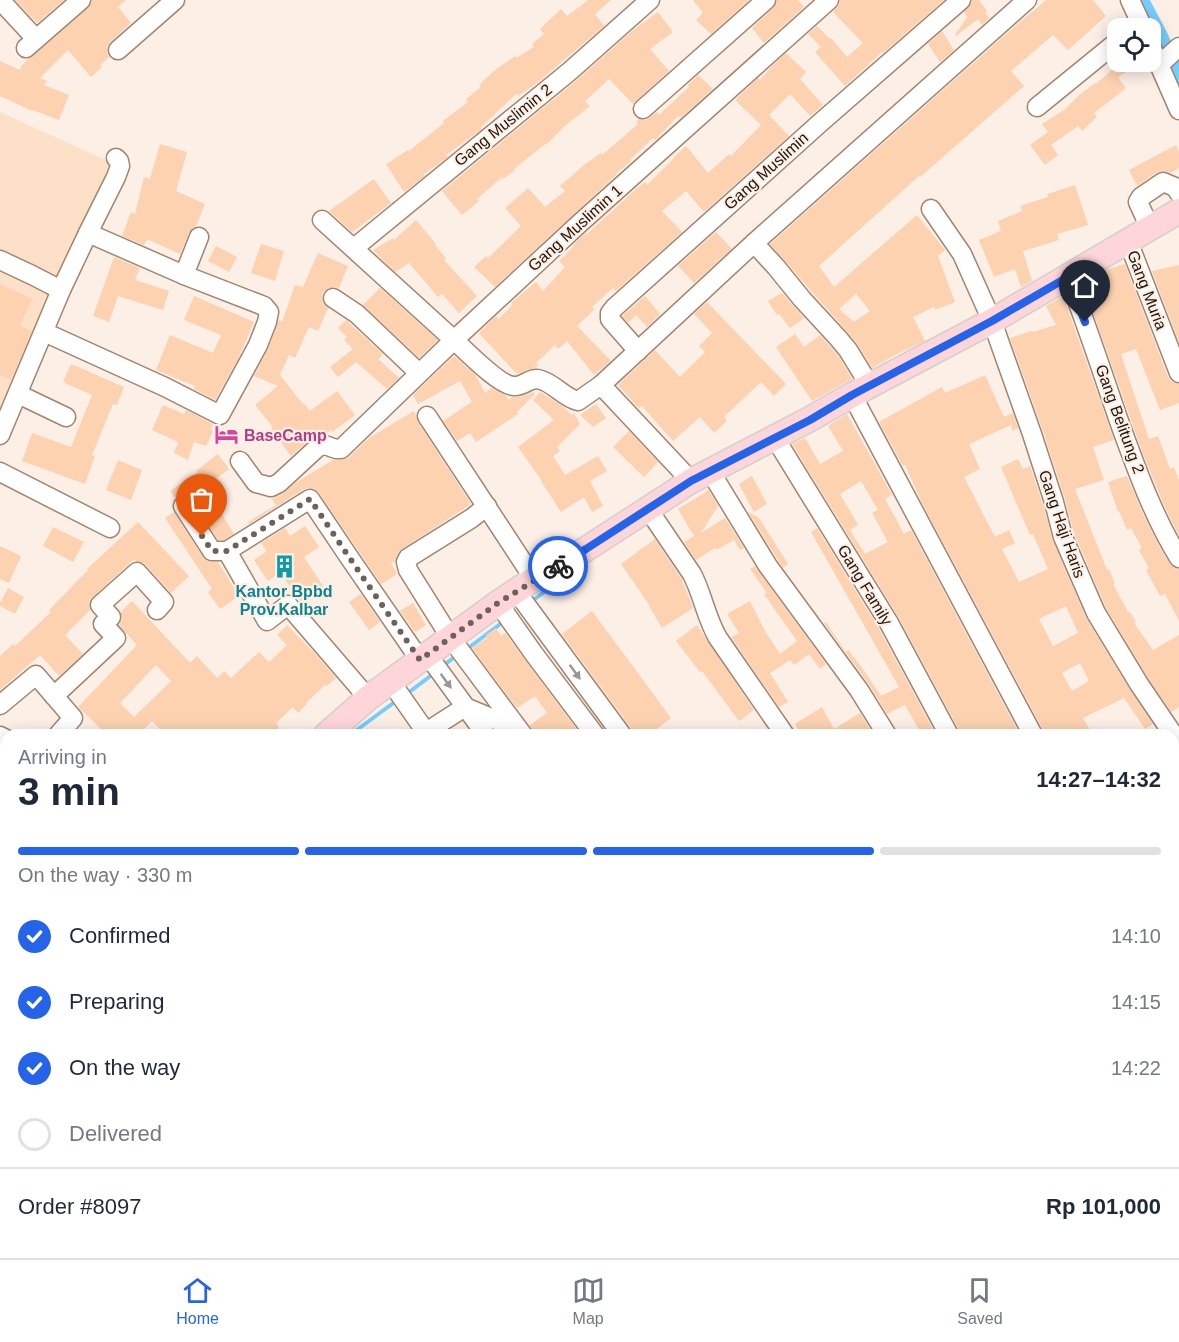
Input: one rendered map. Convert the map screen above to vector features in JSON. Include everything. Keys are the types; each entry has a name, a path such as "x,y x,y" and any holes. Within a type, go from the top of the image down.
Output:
{"main road":[{"path":"336,729 368,698 516,591 701,476 810,420 992,321 1179,211"}],"street":[{"path":"2,1 31,43 81,0"},
{"path":"118,50 175,0"},
{"name":"Gang Muslimin 2","path":"354,248 570,71 650,0"},
{"path":"643,109 766,0"},
{"name":"Gang Muslimin 1","path":"240,461 256,483 271,487 279,483 318,447 325,445 341,449 580,223 829,0"},
{"name":"Gang Muslimin","path":"638,351 610,319 610,313 614,308 961,0"},
{"path":"322,220 498,379 516,387 533,379 539,379 578,401 601,385 754,243 1027,0"},
{"path":"1130,0 1136,18"},
{"path":"1036,107 1107,50"},
{"path":"1171,54 1179,110"},
{"path":"0,435 61,290 120,166 116,158"},
{"path":"1150,228 1138,202 1141,197 1163,183 1175,187 1179,193"},
{"name":"Gang Haji Haris","path":"931,209 962,254 992,321 1032,434 1063,537 1096,613 1170,729"},
{"path":"44,332 165,387 220,415 258,345 269,312 264,306 184,275 87,233"},
{"path":"184,275 199,237"},
{"name":"Gang Muria","path":"1128,241 1179,373"},
{"path":"754,243 848,351 861,391 1030,729"},
{"path":"0,260 61,290"},
{"name":"Gang Belitung 2","path":"1068,277 1133,461 1159,523 1179,558"},
{"path":"333,298 357,314 419,373"},
{"path":"601,385 701,476 858,690 882,729"},
{"path":"18,394 66,417"},
{"path":"428,416 487,506 516,591 534,654 590,729"},
{"name":"Gang Family","path":"775,438 889,623 946,729"},
{"path":"0,472 110,528"},
{"path":"183,506 212,551 227,551 310,499 351,560 482,729"},
{"path":"487,506 408,558 406,562 408,570 450,637 519,729"},
{"path":"648,509 692,574 718,638 781,729"},
{"path":"227,551 267,621 288,605 368,698"},
{"path":"54,696 116,638 104,624 111,617 100,605 137,572 164,603 157,610"},
{"path":"516,591 618,729"},
{"path":"534,654 552,640"},
{"path":"0,705 36,675 73,718 63,729"},
{"path":"391,681 424,729"},
{"path":"434,729 465,707"},
{"path":"465,707 501,722 506,729"}],"shaded area":[{"path":"0,112 112,163 0,417"}],"building":[{"path":"15,0 64,0 37,23"},
{"path":"92,0 126,0 118,7 131,23 110,42 107,47 109,57 91,77 68,50 40,78 47,81 44,85 69,95 59,120 32,111 0,96 0,61 20,70 28,59 88,8"},
{"path":"588,0 611,0 595,14 604,26 537,83 518,96 517,93 481,127 482,129 446,155 448,157 404,192 386,164 409,151 444,123 443,121 468,102 466,99 481,87 479,85 495,70 515,56 516,58 534,47 532,44 544,34 540,29 561,9 567,16"},
{"path":"693,0 749,0 711,34 696,20 703,13"},
{"path":"777,0 798,0 804,7 764,43 752,28 773,8"},
{"path":"840,0 944,0 845,86 815,52 821,47 808,34 817,26 847,57 863,43 833,12"},
{"path":"972,0 979,0 989,18 982,25 978,19 956,36 967,17 964,12"},
{"path":"1046,0 1093,0 1106,16 1068,50 1053,35 1011,71 1024,86 819,266 834,287 917,215 945,250 938,256 955,302 935,310 934,307 913,317 925,341 872,368 857,343 770,244","holes":["856,294 870,311 854,322 839,309"]},
{"path":"658,12 673,32 650,49 669,71 633,104 609,79 585,101 590,106 546,145 503,179 502,177 462,215 442,191 577,80 632,31"},
{"path":"942,31 954,50 940,62 928,44"},
{"path":"786,53 806,72 800,79 823,105 810,116 790,94 769,115 789,136 704,212 686,191 662,211 682,232 616,291 613,288 592,307 595,309 577,326 611,361 594,375 567,341 558,349 555,345 536,363 538,365 534,368 517,374 479,333 496,316 499,319 513,304 511,303 536,282 543,291 565,267 559,261 573,245 636,189 645,182 647,185 686,146 708,173 729,154 731,156 761,125 735,100 758,78 760,80"},
{"path":"1109,72 1126,72 1118,77 1126,88 1094,113 1097,117 1082,131 1078,126 1051,145 1058,155 1045,165 1030,145 1048,132 1042,124 1064,110 1078,96"},
{"path":"698,75 713,89 680,118 678,116 655,140 653,138 495,287 474,267 486,256 488,258 521,226 505,208 528,188 545,207 565,191 560,186 584,165 601,153 602,155 638,124 636,122 639,119 646,120 657,112 659,115 689,87 688,85"},
{"path":"160,144 187,152 176,191 205,204 180,254 147,239 144,245 122,236 131,212 135,214 144,177 150,179"},
{"path":"1176,145 1179,152 1179,168 1170,173 1157,172 1137,186 1129,170"},
{"path":"374,179 391,203 352,232 329,211"},
{"path":"1075,185 1088,225 1057,234 1059,240 1023,251 1032,281 1021,287 1015,269 994,277 979,240 1001,231 998,221 1022,211 1020,206"},
{"path":"416,220 446,258 444,260 477,296 459,313 442,294 438,297 409,263 395,272 373,250 393,238 394,240"},
{"path":"716,232 732,249 694,283 678,266"},
{"path":"261,244 284,251 275,281 251,273"},
{"path":"216,246 237,257 229,272 208,261"},
{"path":"318,253 348,266 339,288 329,288 323,292 323,302 328,308 318,331 309,327 295,358 289,355 280,375 310,411 337,391 355,415 332,432 331,430 326,434 311,438 291,456 271,428 273,427 255,405 278,386 254,376 279,320 282,322 295,285 303,287"},
{"path":"114,257 140,268 135,280 169,291 163,310 118,296 109,322 93,316"},
{"path":"1125,264 1168,377 1172,382 1179,384 1179,403 1160,410 1136,349 1121,354 1149,439 1158,436 1170,469 1174,467 1179,481 1179,536 1143,454 1083,284 1108,269"},
{"path":"1179,265 1179,342 1152,271"},
{"path":"0,284 32,299 20,326 32,331 11,380 0,375"},
{"path":"380,288 438,340 419,358 363,305"},
{"path":"782,293 804,318 790,328 779,314 777,315 768,301"},
{"path":"194,296 254,322 238,359 215,400 194,389 195,386 156,370 170,335 213,353 221,335 184,320"},
{"path":"645,296 660,314 647,327 636,315 628,323 622,316"},
{"path":"1063,296 1114,440 1093,447 1104,480 1075,489 1107,570 1109,569 1115,583 1113,584 1136,622 1134,623 1153,650 1179,635 1179,707 1171,712 1106,608 1074,533 1043,431 1010,338 1056,325 1046,306"},
{"path":"707,302 786,384 774,396 761,382 724,417 727,421 714,433 700,417 673,441 642,406 639,408 618,385 655,350 680,377 705,352 699,346 712,333 694,314"},
{"path":"346,320 383,354 378,359 399,378 387,389 356,362 338,377 330,367 353,349 344,340 347,337 338,328"},
{"path":"795,334 804,347 820,335 839,357 852,379 812,401 776,347"},
{"path":"454,356 475,374 485,393 492,388 509,400 512,397 521,397 533,392 535,394 517,412 518,414 476,442 470,433 457,441 443,421 472,402 460,381 418,404 413,395"},
{"path":"71,364 124,387 117,405 113,404 92,455 95,456 85,484 22,461 32,433 71,447 92,395 63,382"},
{"path":"985,375 1004,417 1013,413 1018,428 1012,431 1011,425 969,444 980,469 964,477 995,537 1009,530 1015,543 1002,549 1019,582 1048,569 1033,534 1030,535 1001,467 1018,459 1023,469 1030,466 1053,541 1086,618 1153,724 1145,729 1124,698 1083,718 1089,729 1042,729 922,503 905,465 903,466 879,422 942,387 945,393","holes":["1066,606 1078,633 1053,646 1039,619","1080,663 1089,681 1072,691 1062,673"]},
{"path":"540,392 572,415 574,413 580,424 557,447 560,451 553,456 565,475 598,456 607,471 590,481 603,506 592,512 584,497 561,512 518,447 554,420 533,400"},
{"path":"596,404 606,418 593,427 580,415"},
{"path":"163,405 184,414 186,410 213,424 211,430 213,431 206,446 194,442 188,460 174,453 178,442 152,430"},
{"path":"414,411 418,422 471,504 402,549 395,561 391,563 397,574 381,584 315,489 304,489 249,524 248,522 276,505 272,499 333,460 348,458 369,438"},
{"path":"847,414 892,495 885,499 904,534 911,530 1017,729 958,729 899,618 792,444 805,438 820,464 843,451 828,426","holes":["861,481 878,510 872,513 888,542 865,554 850,530 858,525 840,494"]},
{"path":"629,431 658,462 644,477 613,447"},
{"path":"218,454 229,469 205,487 234,534 224,540 218,540 192,499 183,495 175,498 170,491 198,472 196,471"},
{"path":"118,460 142,470 131,500 106,490"},
{"path":"752,476 767,504 754,512 739,484"},
{"path":"1127,476 1160,548 1170,564 1179,569 1179,621 1165,594 1160,596 1146,570 1149,568 1139,550 1142,548 1131,528 1127,530 1118,512 1108,482"},
{"path":"708,489 718,506 701,533 725,518 744,548 740,550 734,540 696,560 684,542 694,536 678,509"},
{"path":"174,512 203,557 207,561 218,562 239,596 220,609 208,592 212,589 165,518"},
{"path":"748,512 759,518 788,564 783,568"},
{"path":"138,522 189,576 171,593 145,564 133,560 93,597 89,602 90,610 65,635 83,654 59,676 40,655 0,690 0,656 13,644 15,646 51,612 49,610 87,569"},
{"name":"Kantor Bpbd Prov.Kalbar","path":"305,526 319,547 304,557 325,589 302,604 280,572 268,581 254,560 267,551 261,543 285,528 290,536"},
{"path":"53,527 84,542 73,562 43,546"},
{"path":"817,528 879,629 933,729 919,729 905,705 887,714 868,683 824,623 826,622 846,652 848,650 860,665 881,696 899,687 811,532"},
{"path":"655,539 682,580 693,608 662,628 621,564"},
{"path":"0,546 21,556 9,583 0,579"},
{"path":"755,566 826,664 820,669 809,654 794,665 790,660 770,673 788,702 779,707 731,637 739,633 727,614 750,601 780,654 797,641 764,594 767,593 750,569"},
{"path":"8,588 24,597 15,614 0,606"},
{"path":"361,594 380,622 369,630 349,602"},
{"path":"132,601 190,663 197,656 217,678 224,671 231,678 259,652 269,662 287,645 277,635 287,625 336,678 327,686 325,685 298,713 293,707 276,723 279,727 277,729 160,729 152,721 144,729 101,729 78,707 137,645 119,625 122,620 121,612","holes":["156,665 171,681 134,717 120,703"]},
{"path":"413,603 426,625 415,632 400,611"},
{"path":"592,611 671,718 657,729 631,729 562,634"},
{"path":"697,625 754,710 739,721 702,671 700,672 676,641"},
{"path":"496,628 501,636 505,633 577,729 532,729 530,725 547,713 535,696 517,708 472,648 487,638 486,635"},
{"path":"822,707 834,729 798,729 795,724"},
{"path":"860,713 870,729 834,729"}],"waterway":[{"path":"1142,0 1179,76"},
{"path":"532,601 577,567"},
{"path":"471,646 503,622"},
{"path":"444,665 452,659"},
{"path":"408,693 433,674"},
{"path":"358,729 396,701"}],"way so far":[{"path":"202,536 212,551 227,551 310,499 420,660 498,603 558,566"}],"place":[{"name":"BaseCamp","path":"226,435"},
{"name":"Kantor Bpbd Prov.Kalbar","path":"284,566"}],"route":[{"path":"558,566 691,481 810,420 1068,277 1085,322"}]}
